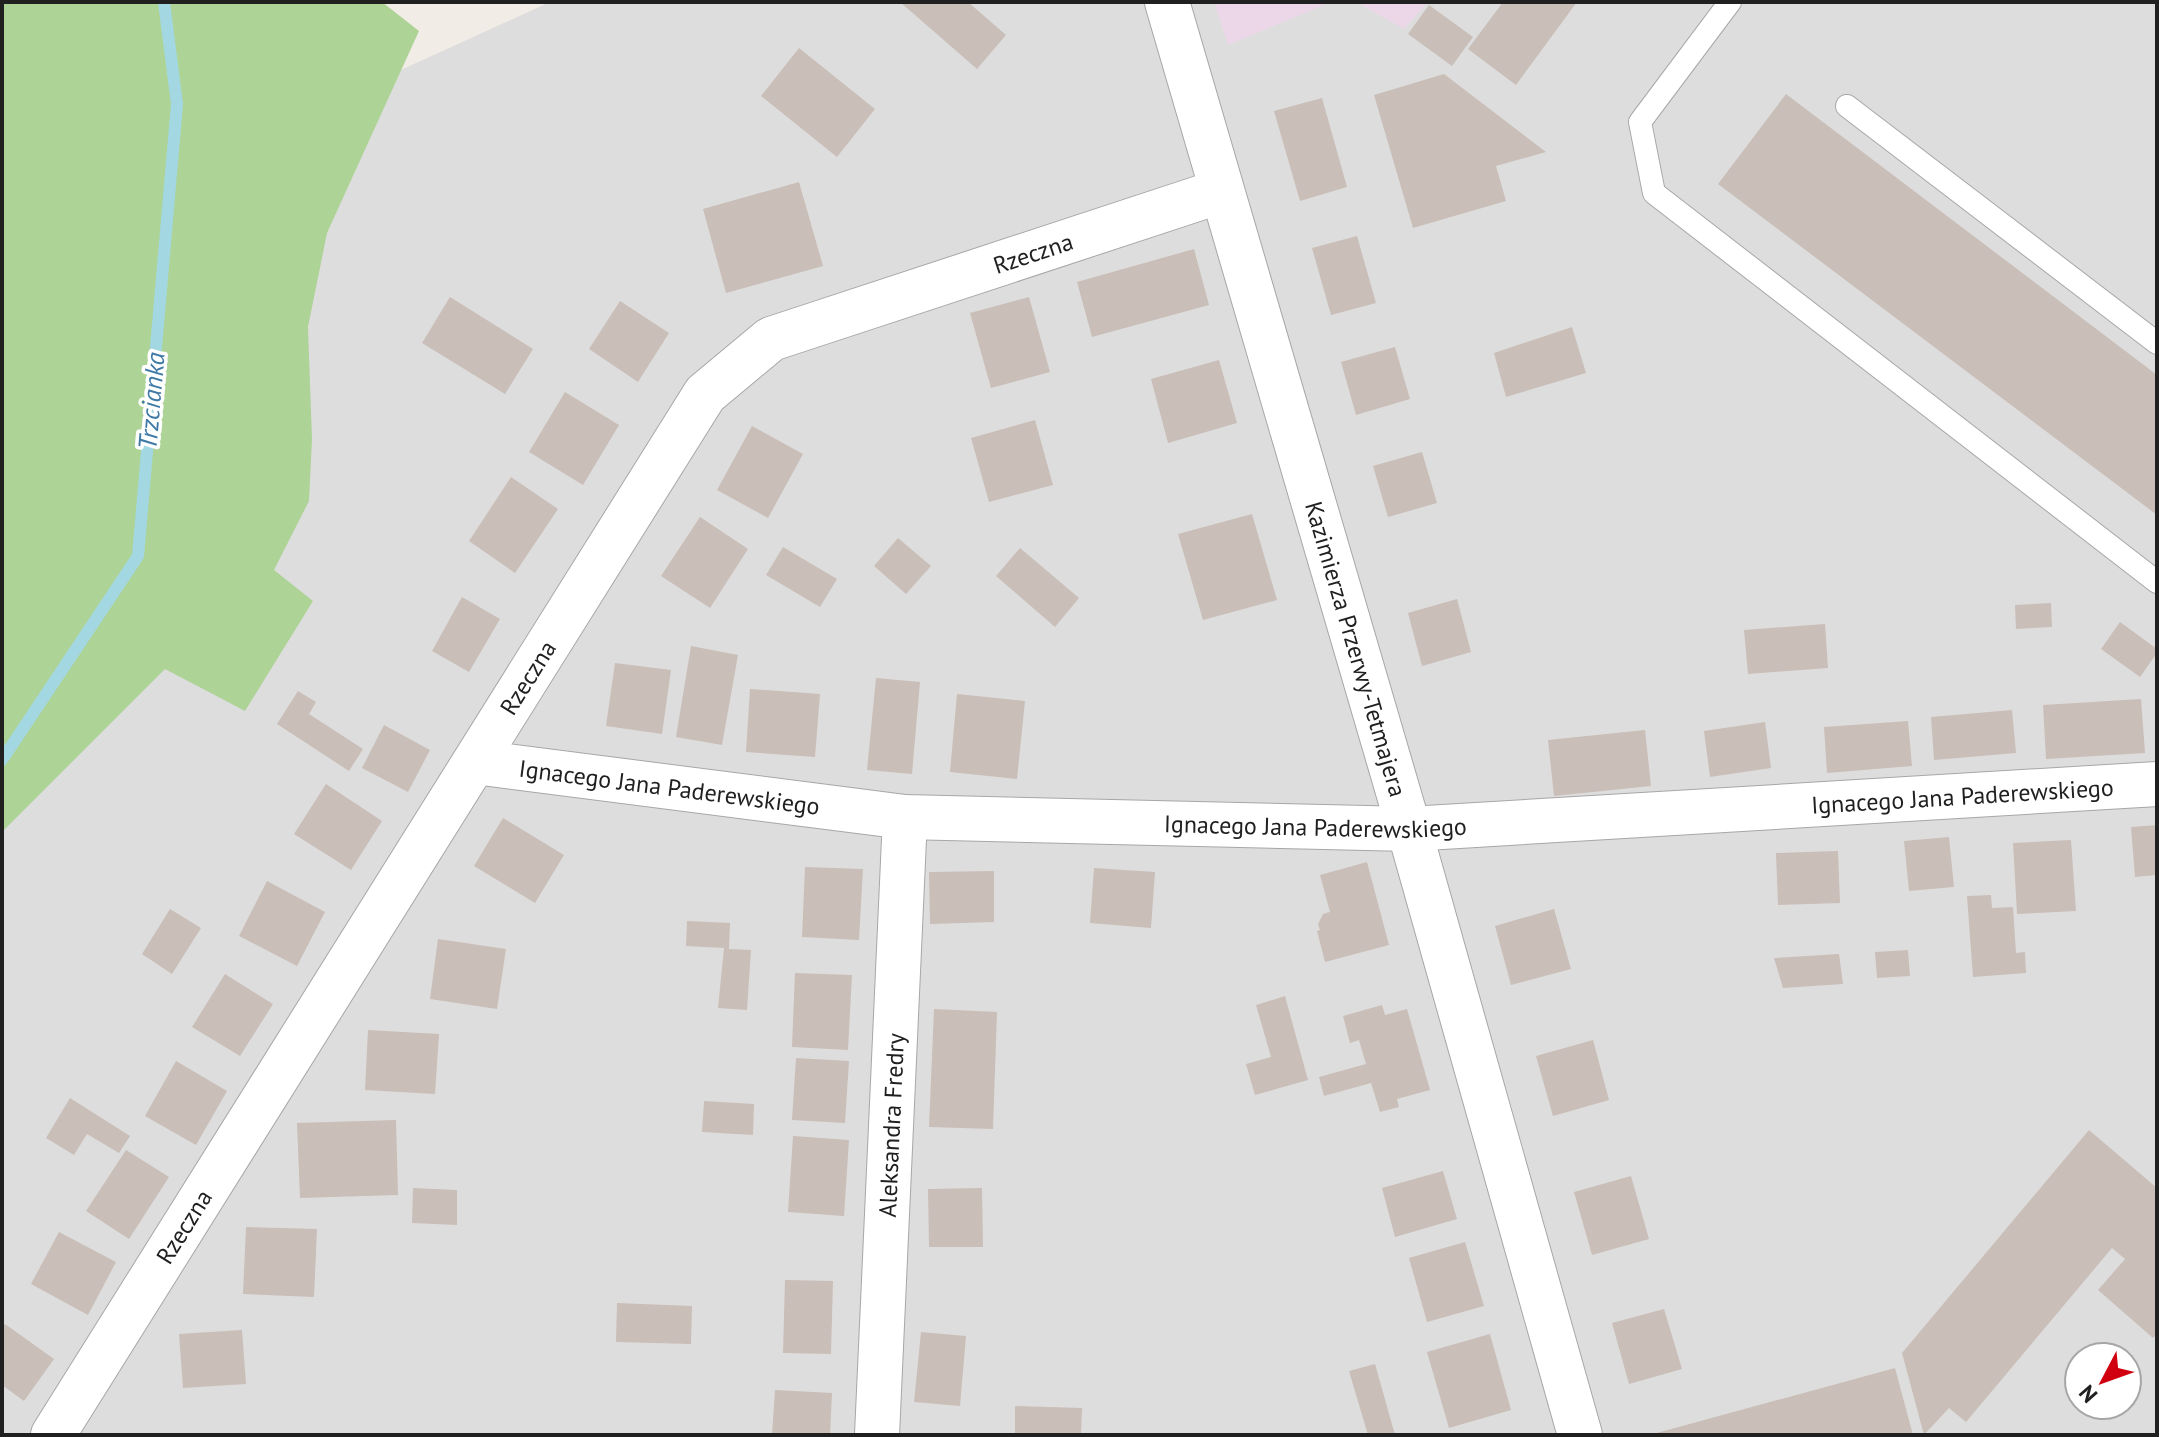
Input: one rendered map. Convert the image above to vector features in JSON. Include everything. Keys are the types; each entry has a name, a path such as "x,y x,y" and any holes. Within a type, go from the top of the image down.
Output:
{"street":[{"name":"Kazimierza Przerwy-Tetmajera","path":"1167,2 1409,829 1580,1435"},
{"name":"Rzeczna","path":"53,1435 705,394 771,339 1221,191"},
{"name":"Ignacego Jana Paderewskiego","path":"475,762 905,817 1409,829 2157,784"},
{"name":"Aleksandra Fredry","path":"877,1435 905,817"}],"lane":[{"path":"1730,2 1640,122 1654,193 2157,582"},
{"path":"1847,106 2157,343"}],"shaded area":[{"path":"550,2 2157,2 2157,1435 2,1435 2,173 258,135"},
{"path":"1214,2 1331,2 1228,45"},
{"path":"1356,2 1428,2 1404,29"}],"green space":[{"path":"2,2 382,2 419,31 327,233 308,327 312,439 309,501 274,570 313,601 245,711 165,669 2,832"}],"building":[{"path":"900,2 968,2 1006,35 977,69"},
{"path":"1503,2 1577,2 1516,85 1468,49"},
{"path":"1429,5 1473,37 1452,66 1408,34"},
{"path":"799,48 875,109 837,157 761,96"},
{"path":"1444,74 1546,152 1496,166 1506,201 1413,228 1374,95"},
{"path":"1786,94 2157,375 2157,515 1718,184"},
{"path":"1322,98 1347,187 1300,201 1274,111"},
{"path":"799,182 823,266 726,293 703,209"},
{"path":"1357,236 1376,303 1331,315 1312,248"},
{"path":"1194,249 1209,305 1092,337 1077,282"},
{"path":"450,297 533,349 505,394 422,343"},
{"path":"1029,297 1050,372 991,388 970,313"},
{"path":"620,301 669,333 638,382 589,349"},
{"path":"1572,327 1586,373 1506,397 1494,353"},
{"path":"1395,347 1410,399 1356,415 1341,362"},
{"path":"1219,360 1237,423 1168,443 1151,379"},
{"path":"565,392 619,425 583,485 529,452"},
{"path":"1035,420 1053,485 989,502 971,438"},
{"path":"752,426 803,454 768,518 717,490"},
{"path":"1422,452 1437,503 1388,517 1373,466"},
{"path":"511,477 558,509 515,573 469,541"},
{"path":"1252,514 1277,600 1203,620 1178,534"},
{"path":"700,517 748,549 710,608 661,576"},
{"path":"898,538 931,566 906,594 874,566"},
{"path":"783,547 837,579 820,607 766,575"},
{"path":"1020,548 1079,598 1055,627 996,576"},
{"path":"462,597 500,619 469,672 432,651"},
{"path":"1457,599 1471,652 1422,666 1408,613"},
{"path":"2051,603 2052,627 2016,629 2015,605"},
{"path":"2120,622 2157,649 2140,677 2101,649"},
{"path":"1825,624 1828,668 1748,674 1744,630"},
{"path":"691,646 738,655 722,745 676,737"},
{"path":"615,663 671,670 662,734 606,726"},
{"path":"876,678 920,682 912,774 867,770"},
{"path":"750,689 820,694 815,757 746,752"},
{"path":"298,691 316,702 309,714 363,749 349,771 277,724"},
{"path":"957,694 1025,701 1017,779 950,772"},
{"path":"2141,699 2145,753 2046,759 2043,705"},
{"path":"2012,710 2016,753 1934,760 1931,717"},
{"path":"1908,721 1912,766 1827,773 1824,727"},
{"path":"1765,722 1771,768 1710,777 1704,731"},
{"path":"384,725 430,750 408,792 362,768"},
{"path":"1645,730 1651,786 1554,796 1548,740"},
{"path":"326,784 382,821 351,870 294,834"},
{"path":"503,818 564,855 535,903 474,866"},
{"path":"2157,825 2157,875 2135,877 2131,827"},
{"path":"1949,837 1954,887 1909,891 1904,841"},
{"path":"2071,840 2076,911 2017,914 2013,843"},
{"path":"1838,851 1840,903 1778,905 1776,853"},
{"path":"1367,862 1389,945 1325,962 1317,931 1320,930 1318,924 1323,914 1330,912 1320,875"},
{"path":"805,867 863,869 859,940 802,937"},
{"path":"1094,868 1155,872 1151,928 1090,923"},
{"path":"994,871 994,922 930,924 929,872"},
{"path":"267,881 325,912 297,966 239,936"},
{"path":"1991,895 1992,908 2013,907 2016,953 2025,952 2026,973 1973,977 1967,896"},
{"path":"170,909 201,928 172,974 142,954"},
{"path":"1554,909 1571,969 1511,985 1495,926"},
{"path":"687,921 730,923 729,949 751,950 747,1010 718,1008 724,948 686,946"},
{"path":"438,939 506,949 497,1009 430,999"},
{"path":"1908,950 1910,976 1877,978 1875,952"},
{"path":"1839,954 1843,984 1783,988 1774,958"},
{"path":"795,973 852,975 848,1050 792,1047"},
{"path":"225,974 273,1004 240,1056 192,1027"},
{"path":"1285,996 1308,1080 1255,1095 1246,1064 1271,1057 1256,1005"},
{"path":"1382,1005 1385,1015 1407,1009 1430,1090 1397,1099 1399,1107 1380,1112 1371,1083 1324,1096 1319,1077 1366,1064 1359,1040 1350,1043 1343,1016"},
{"path":"934,1009 997,1012 993,1129 929,1127"},
{"path":"368,1030 439,1034 435,1094 365,1090"},
{"path":"1593,1040 1609,1100 1553,1116 1536,1056"},
{"path":"796,1058 849,1061 845,1123 792,1120"},
{"path":"176,1061 227,1091 196,1145 145,1116"},
{"path":"70,1098 130,1136 119,1153 87,1134 74,1155 46,1138"},
{"path":"704,1101 754,1104 753,1135 702,1132"},
{"path":"396,1120 398,1195 300,1198 297,1123"},
{"path":"2089,1130 2157,1188 2157,1334 2153,1338 2098,1290 2125,1259 2112,1248 1966,1422 1949,1408 1924,1435 1902,1353"},
{"path":"793,1136 849,1140 844,1216 788,1212"},
{"path":"126,1150 169,1177 129,1239 86,1211"},
{"path":"1443,1171 1457,1219 1395,1237 1382,1188"},
{"path":"1631,1176 1649,1239 1592,1255 1574,1192"},
{"path":"413,1188 457,1190 457,1225 412,1223"},
{"path":"982,1188 983,1247 929,1247 928,1189"},
{"path":"246,1227 317,1229 314,1297 243,1294"},
{"path":"59,1232 116,1262 88,1315 31,1284"},
{"path":"1465,1242 1484,1306 1427,1322 1409,1258"},
{"path":"785,1280 833,1281 831,1354 783,1353"},
{"path":"617,1303 692,1306 691,1344 616,1342"},
{"path":"1664,1309 1682,1369 1629,1384 1612,1323"},
{"path":"5,1324 54,1359 24,1401 2,1385 2,1329"},
{"path":"242,1330 246,1384 183,1388 179,1334"},
{"path":"921,1332 966,1336 960,1406 914,1402"},
{"path":"1490,1334 1511,1410 1449,1428 1427,1352"},
{"path":"1375,1364 1395,1435 1368,1435 1349,1371"},
{"path":"1895,1368 1913,1435 1653,1435 1653,1434"},
{"path":"775,1390 832,1393 830,1435 772,1435"},
{"path":"1015,1406 1082,1408 1081,1435 1015,1433"}],"waterway":[{"name":"Trzcianka","path":"2,760 138,556 177,104 164,2"}]}
